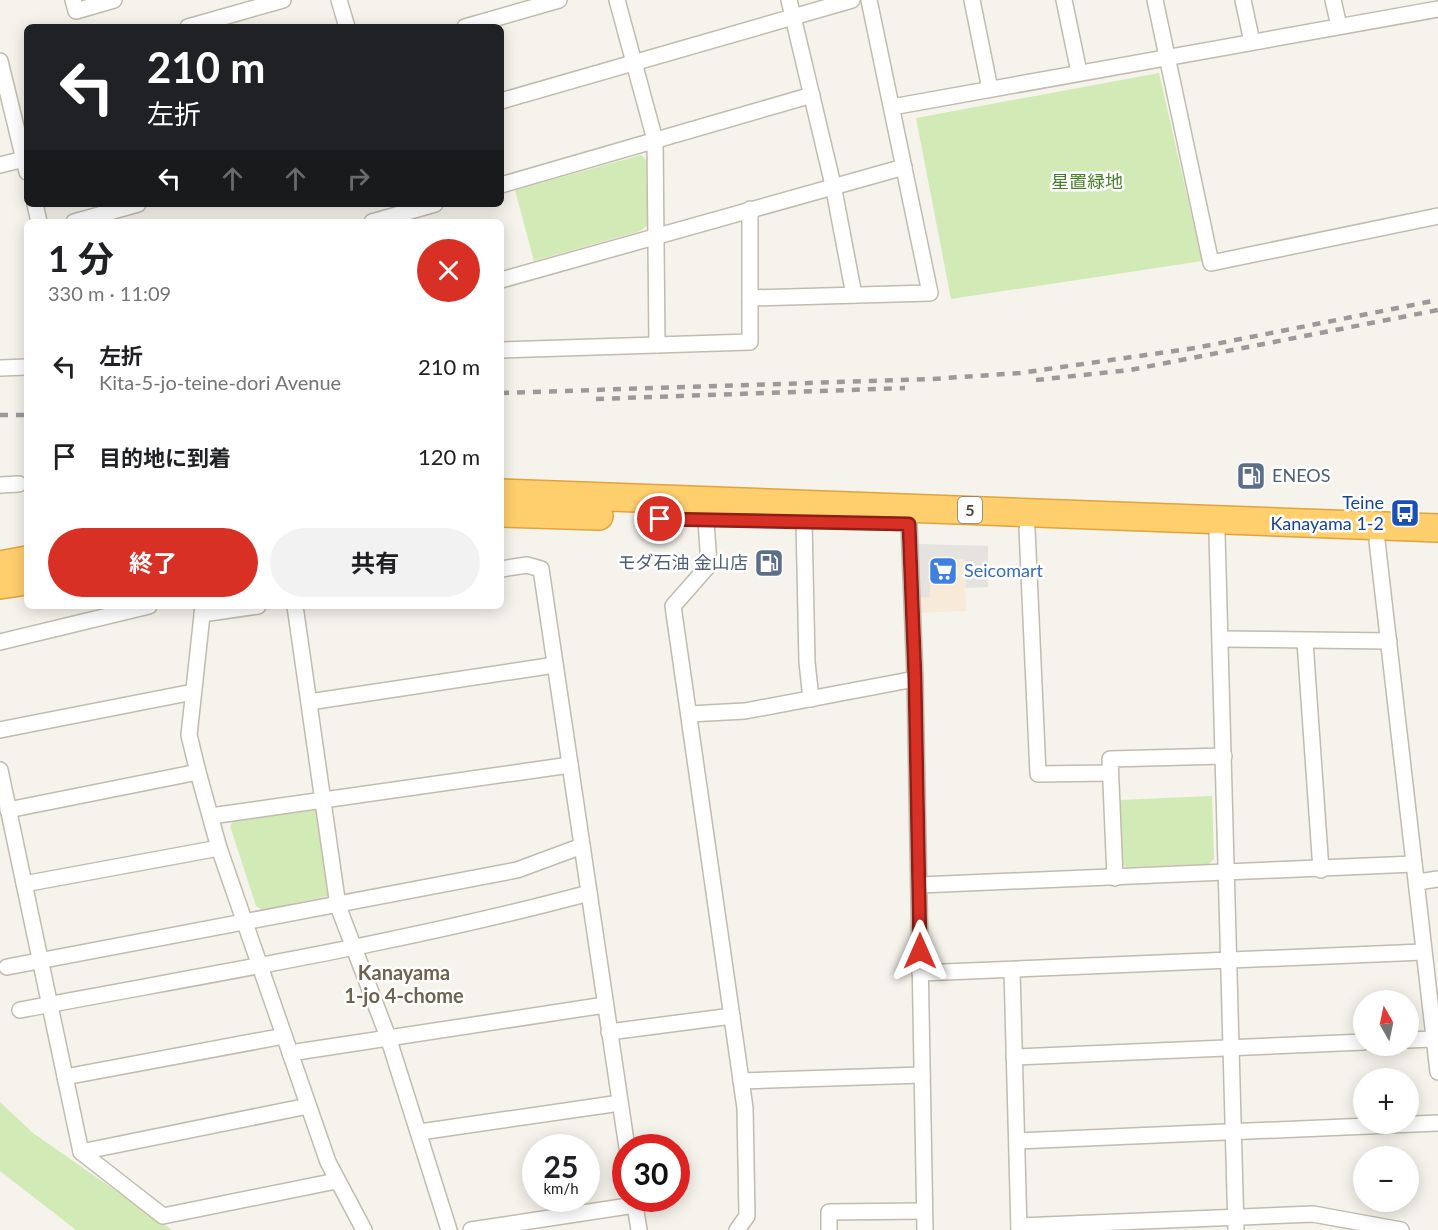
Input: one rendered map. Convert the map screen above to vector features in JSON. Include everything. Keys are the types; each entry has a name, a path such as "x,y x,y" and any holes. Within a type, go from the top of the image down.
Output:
{"highway":[{"name":"5","path":"504,494 1438,528"},
{"name":"5","path":"504,513 706,521 909,524 1438,544"},
{"path":"0,565 24,561"},
{"path":"0,585 24,581"}],"street":[{"path":"73,0 76,11 114,0"},
{"path":"223,22 283,0"},
{"path":"339,0 346,24"},
{"path":"476,24 560,0"},
{"path":"617,0 636,63 655,140 658,235 657,345"},
{"path":"789,0 833,185 854,295"},
{"path":"504,100 852,0"},
{"path":"750,298 930,293 869,0"},
{"path":"972,0 990,90"},
{"path":"1064,0 1079,72"},
{"path":"1155,0 1211,263 1438,216"},
{"path":"1244,0 1252,42"},
{"path":"1333,0 1339,26"},
{"path":"892,107 1339,26 1412,7 1438,9"},
{"path":"0,61 2,81 24,161"},
{"path":"504,184 812,95"},
{"path":"0,165 24,165"},
{"path":"504,279 904,166"},
{"path":"381,219 423,207"},
{"path":"504,350 750,342 750,209"},
{"path":"89,219 123,212"},
{"path":"0,368 24,367"},
{"path":"0,485 19,484"},
{"path":"706,521 709,565 673,606 745,1108 747,1216 737,1230"},
{"path":"804,521 807,662 811,699"},
{"path":"909,524 920,885 925,1230"},
{"path":"1027,529 1038,774 1110,773"},
{"path":"1217,535 1236,1224"},
{"path":"1377,541 1414,864 1418,882 1438,1072"},
{"path":"504,569 527,565 541,569 625,1134"},
{"path":"0,642 136,609"},
{"path":"295,609 338,906 351,946 388,1037 420,1132 449,1230"},
{"path":"203,610 189,735 198,772 219,848 308,1106 336,1181 364,1230"},
{"path":"1220,639 1305,642 1389,641"},
{"path":"1305,642 1321,870"},
{"path":"309,702 555,665"},
{"path":"688,714 745,711 915,679"},
{"path":"0,730 193,692"},
{"path":"1115,878 1110,759 1224,756"},
{"path":"211,816 570,765"},
{"path":"0,770 81,1152 163,1216 336,1181"},
{"path":"8,810 198,772"},
{"path":"7,967 338,906 517,870 582,846"},
{"path":"24,884 219,848"},
{"path":"920,885 1321,870 1414,864"},
{"path":"1418,882 1438,879"},
{"path":"20,1010 259,965 540,906 589,893"},
{"path":"920,973 1424,952"},
{"path":"1012,970 1019,1228 1236,1224 1313,1214 1401,1230"},
{"path":"291,1053 605,1005"},
{"path":"609,1032 732,1016"},
{"path":"65,1077 284,1036"},
{"path":"1419,1040 1434,1039"},
{"path":"1014,1057 1353,1042"},
{"path":"741,1081 922,1075"},
{"path":"420,1132 620,1103"},
{"path":"81,1152 308,1106"},
{"path":"1017,1141 1438,1123"},
{"path":"471,1230 612,1206"},
{"path":"829,1230 828,1212 924,1211"},
{"path":"636,1212 639,1230"}],"shaded area":[{"path":"918,544 988,546 988,587 965,588 966,611 919,613"},
{"path":"918,544 988,546 988,587 966,588 965,559 930,560 930,597 919,598"}],"green space":[{"name":"星置緑地","path":"1159,73 1202,261 951,299 916,118"},
{"path":"641,155 646,160 648,225 640,231 534,261 515,190"},
{"path":"1212,796 1214,859 1209,864 1126,867 1122,863 1120,800"},
{"path":"315,809 319,813 330,890 328,896 262,910 256,906 230,826 233,821"},
{"path":"0,1102 33,1133 172,1230 76,1230 0,1171"}],"railway":[{"path":"504,393 932,379 1020,373 1195,348 1438,300"},
{"path":"1036,380 1130,370 1438,310"},
{"path":"596,399 905,388"},
{"path":"0,415 24,415"}],"place":[{"name":"ENEOS","path":"1251,476"},
{"name":"Teine Kanayama 1-2","path":"1405,513"},
{"name":"モダ石油 金山店","path":"769,563"},
{"name":"Seicomart","path":"943,571"}],"district":[{"name":"Kanayama 1-jo 4-chome","path":"404,984"}],"route":[{"path":"660,519 909,524 915,679 920,951"}]}
